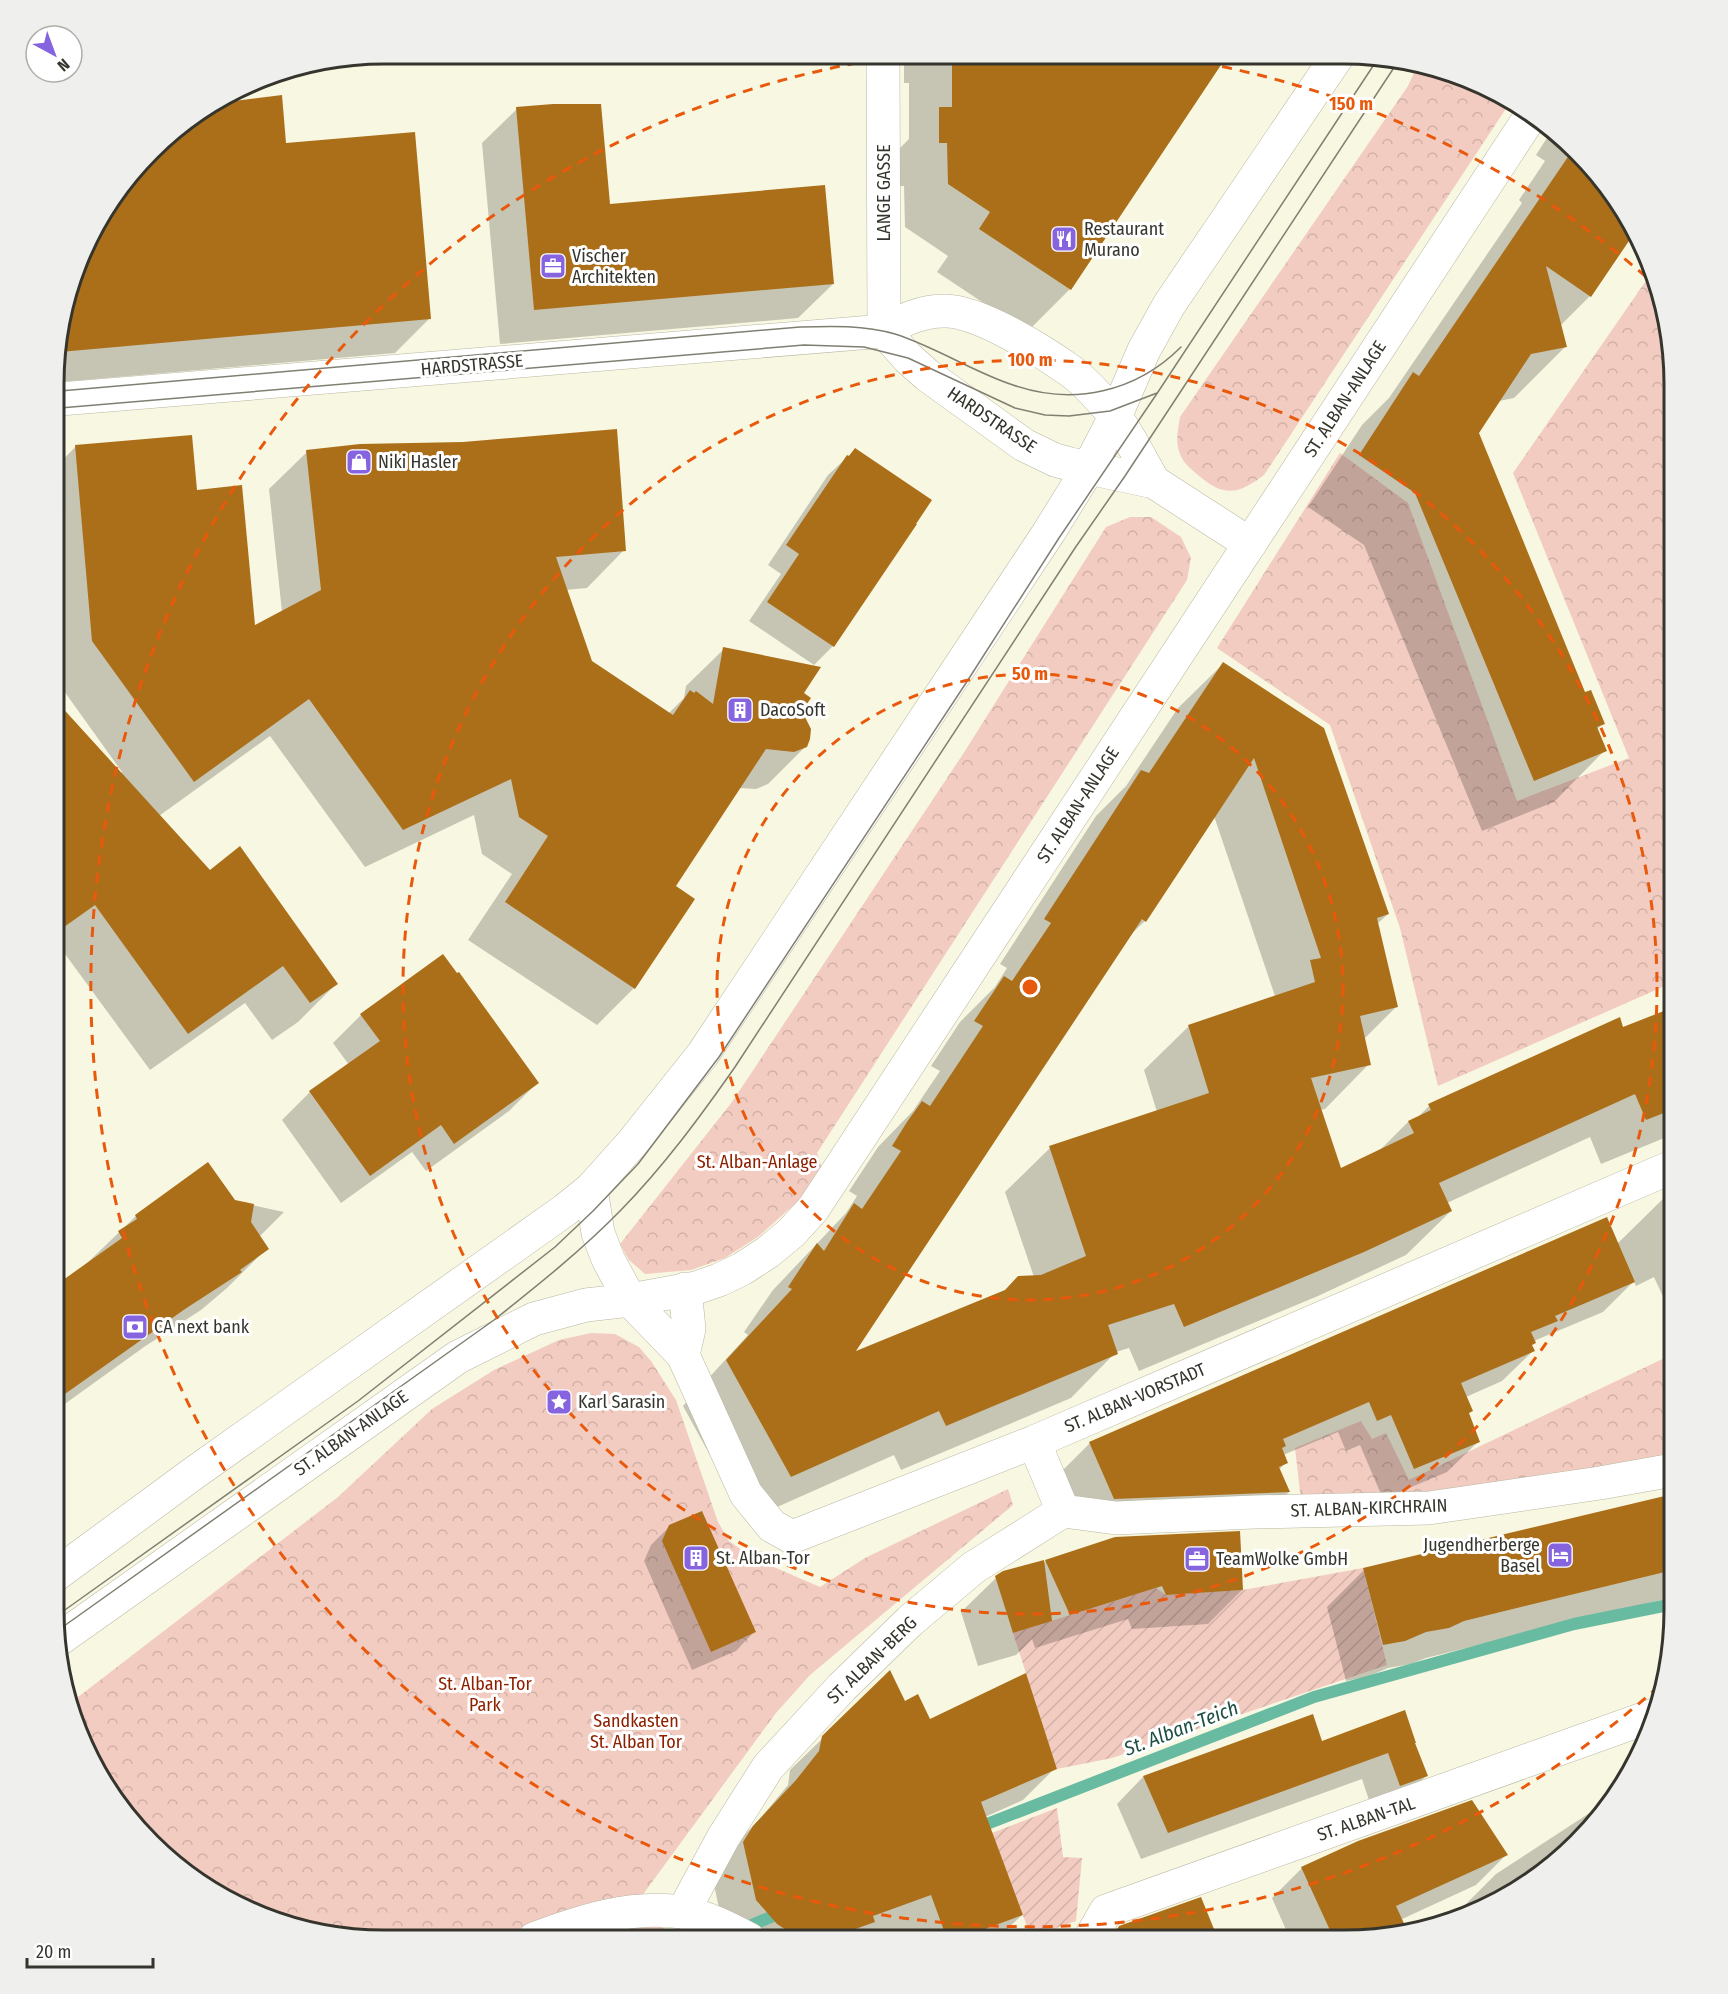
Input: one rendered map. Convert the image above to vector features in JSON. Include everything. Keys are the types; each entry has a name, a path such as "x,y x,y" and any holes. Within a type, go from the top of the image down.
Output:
{"street":[{"name":"LANGE GASSE","path":"884,64 884,331"},
{"path":"65,1568 194,1473 565,1210 591,1189 633,1142 703,1054 1088,469 1115,417 1144,350 1169,305 1332,64"},
{"name":"ST. ALBAN-ANLAGE","path":"65,1635 458,1357 534,1319 586,1305 630,1300 719,1280 742,1269 791,1233 813,1209 1527,122"},
{"name":"HARDSTRASSE","path":"65,399 884,331 927,311 947,310 974,317 1016,337 1073,373 1115,417 1154,482"},
{"name":"HARDSTRASSE","path":"884,331 927,375 1016,439 1055,459 1088,469 1154,482 1250,544"},
{"name":"ST. ALBAN-VORSTADT","path":"591,1189 598,1233 608,1259 630,1300 684,1355 746,1494 772,1526 792,1537 1034,1442 1664,1170"},
{"path":"684,1355 689,1329 685,1289"},
{"path":"1034,1442 1062,1511"},
{"name":"ST. ALBAN-KIRCHRAIN","path":"1062,1511 1116,1518 1428,1508 1664,1472"},
{"name":"ST. ALBAN-BERG","path":"683,1912 723,1838 768,1767 842,1687 910,1621 973,1568 1062,1511"},
{"name":"ST. ALBAN-TAL","path":"1095,1930 1106,1911 1644,1719"},
{"path":"558,1930 640,1910 683,1912 731,1930"}],"green space":[{"path":"1414,73 1426,75 1466,89 1506,108 1264,475 1247,486 1231,491 1216,487 1193,471 1182,458 1177,440 1180,417 1408,86"},
{"path":"1646,280 1661,343 1664,384 1664,986 1438,1086 1400,928 1330,725 1217,648 1340,453 1408,503 1517,801 1629,758 1513,473"},
{"name":"St. Alban-Anlage","path":"1130,517 1151,517 1181,537 1191,558 1187,580 817,1153 822,1168 797,1202 759,1236 725,1258 691,1270 645,1274 629,1260 620,1244 732,1102 963,754 1106,527"},
{"name":"St. Alban-Tor Park","path":"591,1333 615,1334 639,1347 651,1361 676,1400 718,1522 729,1541 753,1558 820,1587 865,1558 1008,1489 1013,1505 810,1675 776,1713 633,1908 666,1930 363,1929 322,1923 282,1913 224,1887 173,1850 144,1821 107,1770 89,1732 77,1698 338,1497 432,1409 494,1370 559,1340"},
{"path":"1664,1358 1664,1459 1421,1493 1301,1500 1295,1448 1361,1421 1372,1439 1386,1433 1409,1480"},
{"path":"1363,1568 1387,1665 1112,1758 1057,1769 1013,1633 1156,1588 1166,1595 1243,1590"},
{"path":"1057,1808 1063,1857 1082,1858 1076,1921 1051,1930 1028,1930 992,1833"}],"building":[{"path":"952,64 1222,64 1071,290 979,229 990,212 948,184 947,143 939,143 939,107 952,107"},
{"path":"282,95 286,143 415,132 431,319 66,351 81,282 97,243 118,207 144,173 173,144 207,118 236,101"},
{"path":"601,104 610,204 825,185 834,284 534,310 516,107"},
{"path":"1568,156 1610,207 1629,240 1591,297 1546,266 1567,347 1531,354 1479,433 1585,692 1591,690 1605,724 1597,727 1607,751 1534,781 1415,493 1359,455 1413,372 1419,376"},
{"path":"617,429 626,551 556,557 592,661 673,715 690,690 694,693 696,691 713,704 723,647 821,667 804,693 811,698 802,711 811,729 807,747 794,752 766,749 676,886 695,899 635,989 505,902 548,836 519,817 511,779 403,830 309,699 194,782 92,641 75,445 192,435 197,490 242,485 255,625 321,590 306,450 360,444 463,442"},
{"path":"855,448 932,500 834,647 767,602 799,554 786,545 847,455 849,456"},
{"path":"1223,662 1324,728 1389,914 1377,918 1398,1007 1360,1016 1371,1065 1311,1078 1341,1168 1414,1133 1408,1121 1431,1110 1428,1104 1620,1017 1623,1027 1664,1011 1664,1113 1646,1120 1635,1094 1439,1183 1452,1211 1364,1252 1184,1327 1174,1304 1108,1325 1118,1354 946,1426 939,1411 791,1477 726,1360 792,1289 788,1287 817,1243 824,1251 854,1203 862,1209 901,1151 892,1146 907,1122 922,1101 930,1106 983,1026 974,1021 1004,976 1012,981 1051,923 1044,919 1141,770 1149,773","holes":["1254,758 1321,958 1310,960 1315,982 1188,1025 1209,1093 1049,1146 1086,1256 1041,1275 1018,1276 1005,1290 856,1351 1142,919 1146,922"]},
{"path":"65,711 210,870 240,846 338,984 310,1003 283,966 188,1034 95,905 65,926"},
{"path":"443,954 457,973 459,972 539,1083 454,1144 441,1125 370,1176 309,1091 380,1041 360,1014"},
{"path":"208,1162 235,1200 254,1204 251,1222 269,1249 240,1270 242,1272 185,1309 65,1394 65,1279 122,1238 118,1231 137,1219 135,1215"},
{"path":"1607,1217 1635,1282 1555,1316 1558,1321 1531,1332 1536,1343 1532,1345 1535,1351 1461,1383 1473,1411 1469,1413 1480,1442 1414,1469 1391,1415 1377,1421 1369,1402 1283,1439 1286,1446 1282,1448 1288,1463 1279,1467 1290,1492 1114,1499 1089,1442"},
{"path":"1664,1496 1664,1572 1464,1621 1449,1628 1426,1632 1405,1641 1383,1645 1363,1568"},
{"path":"702,1511 756,1632 711,1652 662,1541 669,1525"},
{"path":"1240,1531 1243,1590 1166,1595 1162,1586 1070,1615 1045,1560 1115,1537"},
{"path":"1044,1560 1052,1621 1013,1633 995,1576 1003,1571"},
{"path":"890,1670 905,1701 918,1694 930,1719 1026,1673 1057,1769 981,1802 1023,1915 982,1930 944,1930 931,1895 873,1916 875,1922 853,1930 786,1930 777,1924 756,1900 743,1842 753,1826 796,1780 819,1751 822,1736"},
{"path":"1405,1710 1428,1776 1400,1786 1388,1753 1168,1833 1143,1776 1313,1714 1322,1741"},
{"path":"1472,1800 1508,1855 1396,1906 1404,1923 1365,1929 1330,1930 1301,1867 1358,1841"},
{"path":"1201,1897 1214,1930 1117,1930 1119,1926"}],"waterway":[{"name":"St. Alban-Teich","path":"974,1829 1314,1697 1574,1624 1664,1606"},
{"name":"St. Alban-Teich","path":"740,1930 785,1911"}],"tram line":[{"path":"65,1610 358,1401 555,1247 638,1164 719,1057 1059,538 1373,66"},
{"path":"65,1625 494,1320 591,1239 667,1159 735,1067 1075,548 1125,476 1393,69"},
{"path":"65,391 800,327 836,326 872,329 895,334 1013,385 1036,391 1081,394 1103,391 1144,375 1181,347"},
{"path":"65,408 804,345 864,347 908,358 1015,408 1045,415 1069,416 1110,411 1157,393"}],"place":[{"name":"Restaurant Murano","path":"1064,239"},
{"name":"Vischer Architekten","path":"553,266"},
{"name":"Niki Hasler","path":"359,462"},
{"name":"DacoSoft","path":"740,710"},
{"name":"CA next bank","path":"135,1327"},
{"name":"Karl Sarasin","path":"559,1402"},
{"name":"Jugendherberge Basel","path":"1560,1555"},
{"name":"St. Alban-Tor","path":"696,1558"},
{"name":"TeamWolke GmbH","path":"1197,1559"}],"park label":[{"name":"Sandkasten St. Alban Tor","path":"636,1731"}]}
